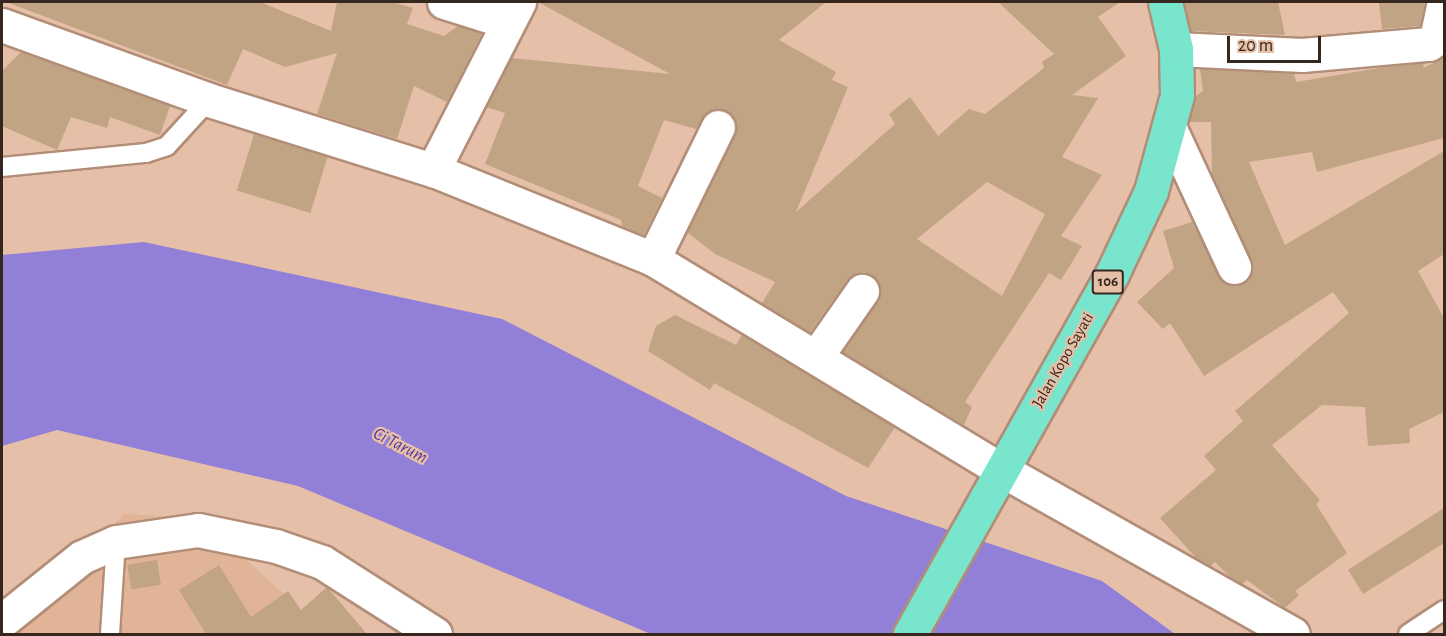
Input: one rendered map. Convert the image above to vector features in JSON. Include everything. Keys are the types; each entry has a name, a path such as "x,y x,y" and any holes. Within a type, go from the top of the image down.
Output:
{"main road":[{"name":"Jalan Kopo Sayati","path":"910,634 961,538 1132,237 1171,131 1176,49 1165,2"}],"street":[{"path":"433,170 514,12 444,2"},
{"path":"1176,49 1302,54 1429,44 1436,39 1444,2"},
{"path":"2,25 209,100 433,170 653,259 818,354 1000,469 1293,634"},
{"path":"653,259 718,127"},
{"path":"1171,131 1234,267"},
{"path":"818,354 862,291"},
{"path":"2,621 82,556 116,542 198,530 276,546 331,567 435,634"}],"lane":[{"path":"2,167 146,153 167,146 209,100"},
{"path":"110,634 116,542"},
{"path":"1408,634 1444,610"}],"shaded area":[{"path":"124,514 201,518 290,600 220,634 2,634"}],"water":[{"name":"Ci Tarum","path":"144,242 502,319 846,496 1102,581 1175,634 651,634 298,486 57,430 2,446 2,255"}],"building":[{"path":"6,2 260,2 331,31 337,2 392,2 413,8 407,24 444,36 458,26 482,33 447,102 414,86 397,139 317,114 337,53 285,67 243,49 227,85"},
{"path":"538,2 826,2 779,40 836,72 832,80 848,87 796,212 895,124 889,114 910,97 938,136 969,109 985,114 1044,68 1042,62 1054,54 998,2 1120,2 1098,17 1126,56 1072,95 1098,98 1062,157 1102,175 1061,236 1082,246 1061,280 1049,273 965,402 972,407 964,425 842,352 878,301 879,284 872,275 863,272 847,280 810,332 762,303 775,282 715,254 687,232 735,135 734,117 727,111 708,111 696,129 664,120 638,186 662,198 644,235 622,226 621,220 485,164 505,113 486,107 512,58 670,74","holes":["987,182 1045,214 1002,296 917,239"]},
{"path":"1184,2 1278,2 1285,35 1191,31"},
{"path":"1379,2 1425,2 1420,26 1382,29"},
{"path":"21,52 170,106 160,135 110,117 107,128 71,117 57,150 2,126 2,71"},
{"path":"1444,58 1444,138 1317,172 1312,152 1249,162 1285,245 1444,151 1444,254 1418,271 1444,318 1444,412 1409,429 1410,443 1368,446 1365,407 1322,405 1272,445 1320,500 1316,504 1347,553 1295,591 1299,595 1285,608 1247,580 1242,584 1230,577 1215,562 1211,566 1197,559 1160,518 1216,470 1204,456 1243,421 1235,411 1349,313 1333,292 1204,376 1170,323 1163,329 1137,302 1174,268 1163,231 1192,222 1223,282 1241,284 1253,269 1212,175 1211,122 1189,122 1196,96 1203,91 1200,69 1294,73 1296,82 1385,67 1424,63 1423,68"},
{"path":"254,134 328,157 310,213 237,190"},
{"path":"675,315 736,345 742,335 895,427 868,468 714,383 710,390 648,351 656,326"},
{"path":"1444,508 1444,543 1363,594 1348,570"},
{"path":"157,560 161,585 131,589 127,565"},
{"path":"219,565 251,617 288,591 301,610 327,587 367,634 206,634 179,590"}]}
